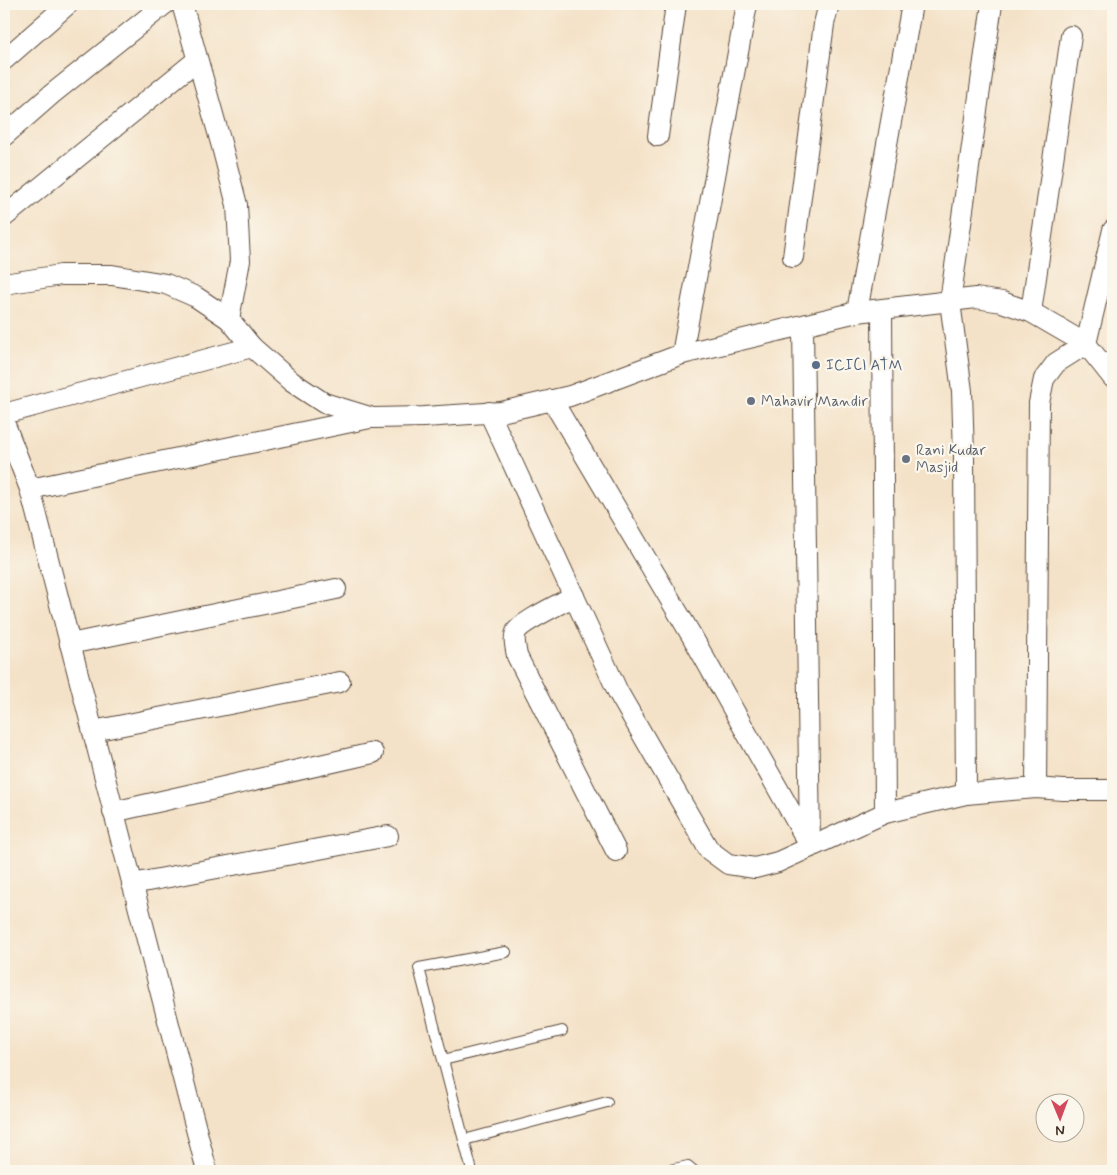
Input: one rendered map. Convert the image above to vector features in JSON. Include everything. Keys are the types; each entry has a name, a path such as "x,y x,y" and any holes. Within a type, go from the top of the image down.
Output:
{"street":[{"path":"4,60 68,4"},
{"path":"4,136 52,94 165,4"},
{"path":"182,4 237,205 240,262 229,319"},
{"path":"658,136 676,4"},
{"path":"682,354 747,4"},
{"path":"793,257 828,4"},
{"path":"857,312 912,4"},
{"path":"966,794 962,391 950,302 992,4"},
{"path":"1031,312 1071,36"},
{"path":"4,217 196,60"},
{"path":"1036,788 1039,402 1044,379 1056,363 1086,344 1113,230"},
{"path":"4,284 61,274 112,276 166,284 196,297 229,319 252,347 292,382 324,403 373,418"},
{"path":"30,489 373,418 501,412 570,396 682,354 857,312 976,298 1002,302 1031,312 1086,344 1113,356"},
{"path":"882,310 885,814"},
{"path":"802,326 810,847"},
{"path":"1086,344 1113,378"},
{"path":"4,414 252,347"},
{"path":"552,400 694,638 810,847"},
{"path":"489,412 618,692 709,850 728,864 754,868 778,862 885,814 966,794 1036,788 1113,790"},
{"path":"4,422 30,489 207,1171"},
{"path":"70,644 336,588"},
{"path":"574,596 525,623 516,632 515,644 518,656 616,851"},
{"path":"93,731 340,682"},
{"path":"114,812 373,753"},
{"path":"132,884 388,836"}],"lane":[{"path":"472,1171 419,968 506,952"},
{"path":"443,1060 562,1030"},
{"path":"464,1140 607,1102"},
{"path":"665,1171 688,1166 694,1171"}],"place":[{"name":"ICICI ATM","path":"816,365"},
{"name":"Mahavir Mandir","path":"751,401"},
{"name":"Rani Kudar Masjid","path":"906,459"}]}
